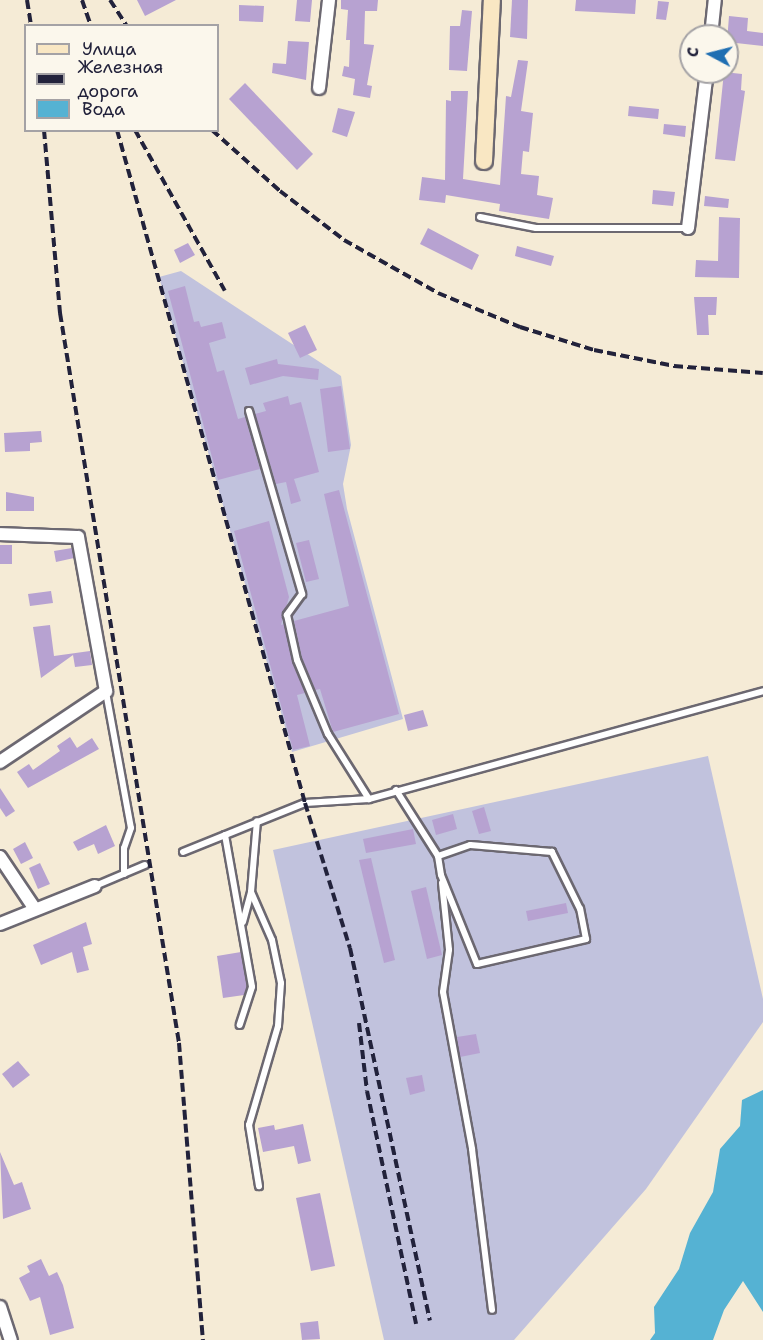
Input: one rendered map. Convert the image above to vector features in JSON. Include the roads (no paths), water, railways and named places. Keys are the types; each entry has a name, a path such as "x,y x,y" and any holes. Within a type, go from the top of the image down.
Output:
{"street":[{"path":"319,88 329,0"},
{"path":"484,162 492,0"},
{"path":"712,24 715,0"},
{"path":"688,228 705,84"},
{"path":"0,534 78,537 106,691 0,762"},
{"path":"0,857 35,909"},
{"path":"0,924 96,886"},
{"path":"0,1307 11,1340"}],"lane":[{"path":"480,217 536,228 688,228"},
{"path":"249,411 302,594 287,615 297,660 328,734 369,799"},
{"path":"106,691 131,828 124,848 124,874"},
{"path":"183,852 305,803 369,799 763,691"},
{"path":"396,790 438,856 449,950 443,992 472,1149 492,1310"},
{"path":"242,926 251,892 257,821"},
{"path":"225,835 252,987 240,1025"},
{"path":"438,856 470,845 552,852 580,909 585,939 477,964 441,875"},
{"path":"96,886 145,865"},
{"path":"251,892 272,940 281,983 278,1026 249,1125 259,1186"}],"water":[{"path":"763,1090 763,1312 743,1281 724,1310 713,1340 650,1340 655,1333 654,1307 679,1269 690,1233 713,1192 720,1149 740,1126 742,1100"}],"railway":[{"path":"27,0 31,24"},
{"path":"82,0 90,24"},
{"path":"110,0 126,24"},
{"path":"44,132 60,313 179,1043 203,1340"},
{"path":"118,132 305,803 350,948 430,1320"},
{"path":"136,132 225,291"},
{"path":"214,132 280,191 344,240 438,293 520,327 594,350 674,366 763,373"},
{"path":"359,1023 367,1091 416,1324"}]}
